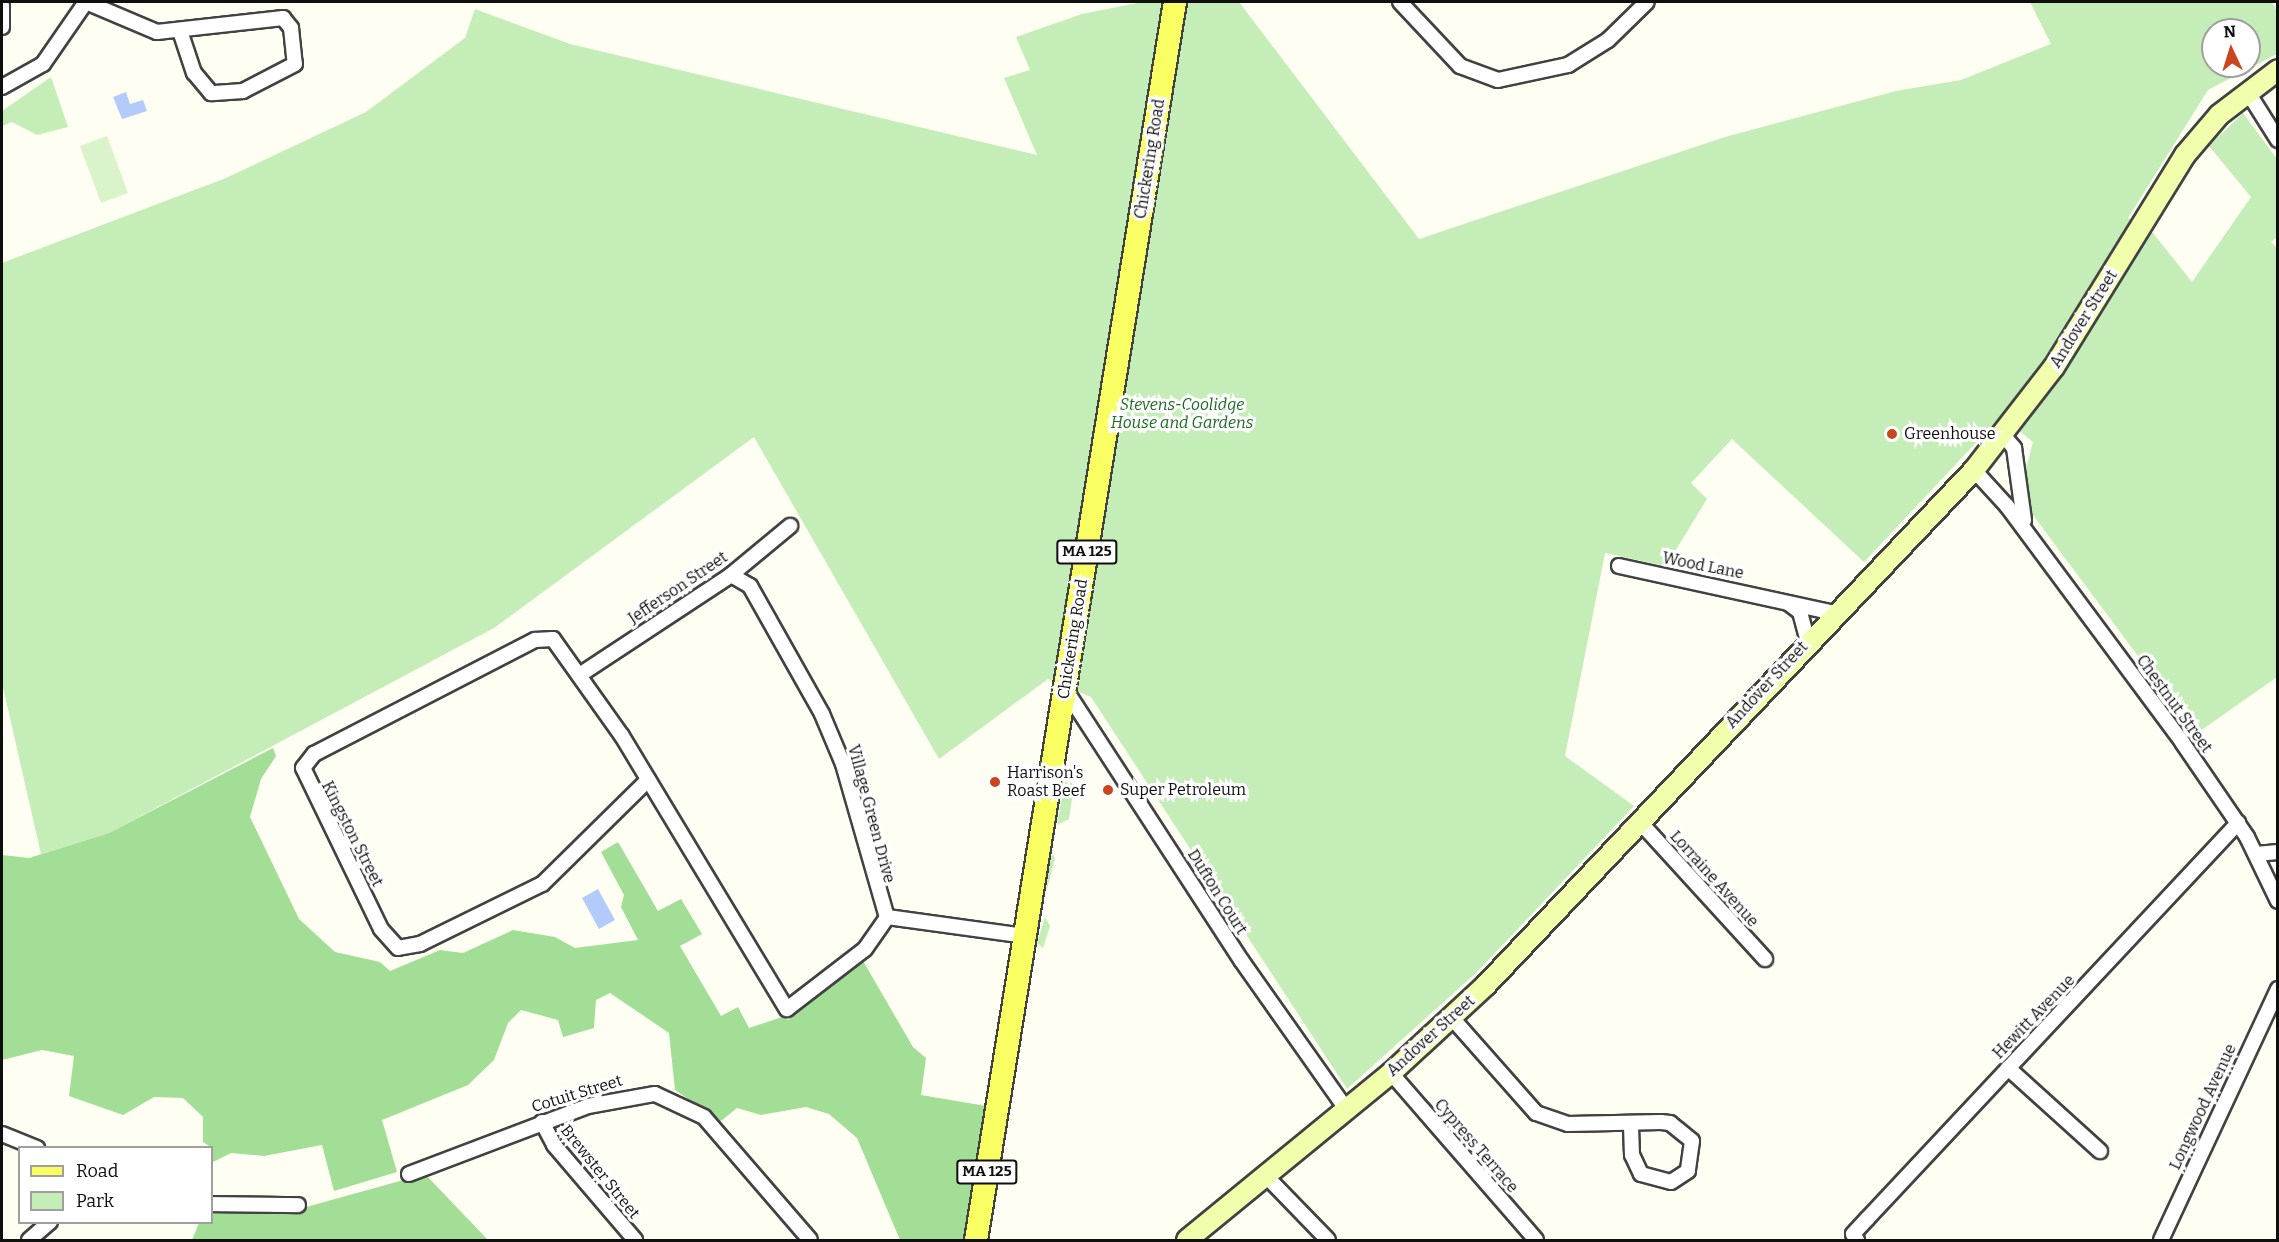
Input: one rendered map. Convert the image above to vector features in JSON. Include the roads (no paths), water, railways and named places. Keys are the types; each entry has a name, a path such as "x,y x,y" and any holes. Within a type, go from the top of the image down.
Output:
{"main road":[{"name":"Chickering Road","path":"976,1240 1175,2"},
{"name":"Andover Street","path":"1187,1240 1391,1073 1452,1018 1834,613 1974,470 2004,436 2054,368 2185,155 2247,91 2277,70"}],"street":[{"path":"2,87 43,64 86,2 140,28 180,31 283,18 291,28 295,64 243,91 211,93 194,73 180,31"},
{"path":"1400,2 1460,66 1498,80 1568,65 1608,40 1647,2"},
{"path":"2,5 2,27"},
{"path":"2247,91 2277,140"},
{"name":"Chestnut Street","path":"2004,436 2014,448 2019,506 2029,537"},
{"name":"Chestnut Street","path":"1974,470 2029,537 2238,823 2256,854 2277,901"},
{"name":"Jefferson Street","path":"581,674 731,575 790,526"},
{"name":"Wood Lane","path":"1618,566 1780,599 1834,613"},
{"name":"Village Green Drive","path":"731,575 750,586 822,714 843,764 871,876 887,917"},
{"name":"Wood Lane","path":"1780,599 1800,612 1808,641"},
{"name":"Kingston Street","path":"648,780 600,823 562,868 526,893 413,946 398,948 381,929 314,800 303,768 308,758 540,638 553,639 581,674 648,780 787,1009 865,949 887,917"},
{"name":"Dufton Court","path":"1065,689 1241,960 1346,1109"},
{"name":"Lorraine Avenue","path":"1639,821 1765,959"},
{"name":"Hewitt Avenue","path":"1855,1237 2008,1068 2238,823"},
{"path":"2256,854 2277,852"},
{"path":"887,917 1025,936"},
{"name":"Longwood Avenue","path":"2161,1240 2277,989"},
{"path":"1452,1018 1536,1113 1568,1124 1630,1123 1679,1126 1694,1150 1688,1171 1671,1182 1641,1174 1632,1155 1630,1123"},
{"path":"2008,1068 2100,1151"},
{"name":"Cypress Terrace","path":"1391,1073 1536,1240"},
{"name":"Cotuit Street","path":"409,1174 542,1122 638,1093 676,1100 718,1131 810,1240"},
{"name":"Brewster Street","path":"542,1122 554,1145 635,1240"},
{"path":"2,1134 32,1146"},
{"path":"1266,1176 1328,1240"},
{"path":"213,1204 298,1205"},
{"path":"29,1240 48,1224"}],"water":[{"path":"126,92 130,104 143,100 147,111 122,119 113,97"},
{"path":"598,889 615,920 599,929 582,898"}],"place":[{"name":"Greenhouse","path":"1892,434"},
{"name":"Harrison's Roast Beef","path":"995,782"},
{"name":"Super Petroleum","path":"1108,790"}],"park label":[{"name":"Stevens-Coolidge House and Gardens","path":"1182,414"}]}
